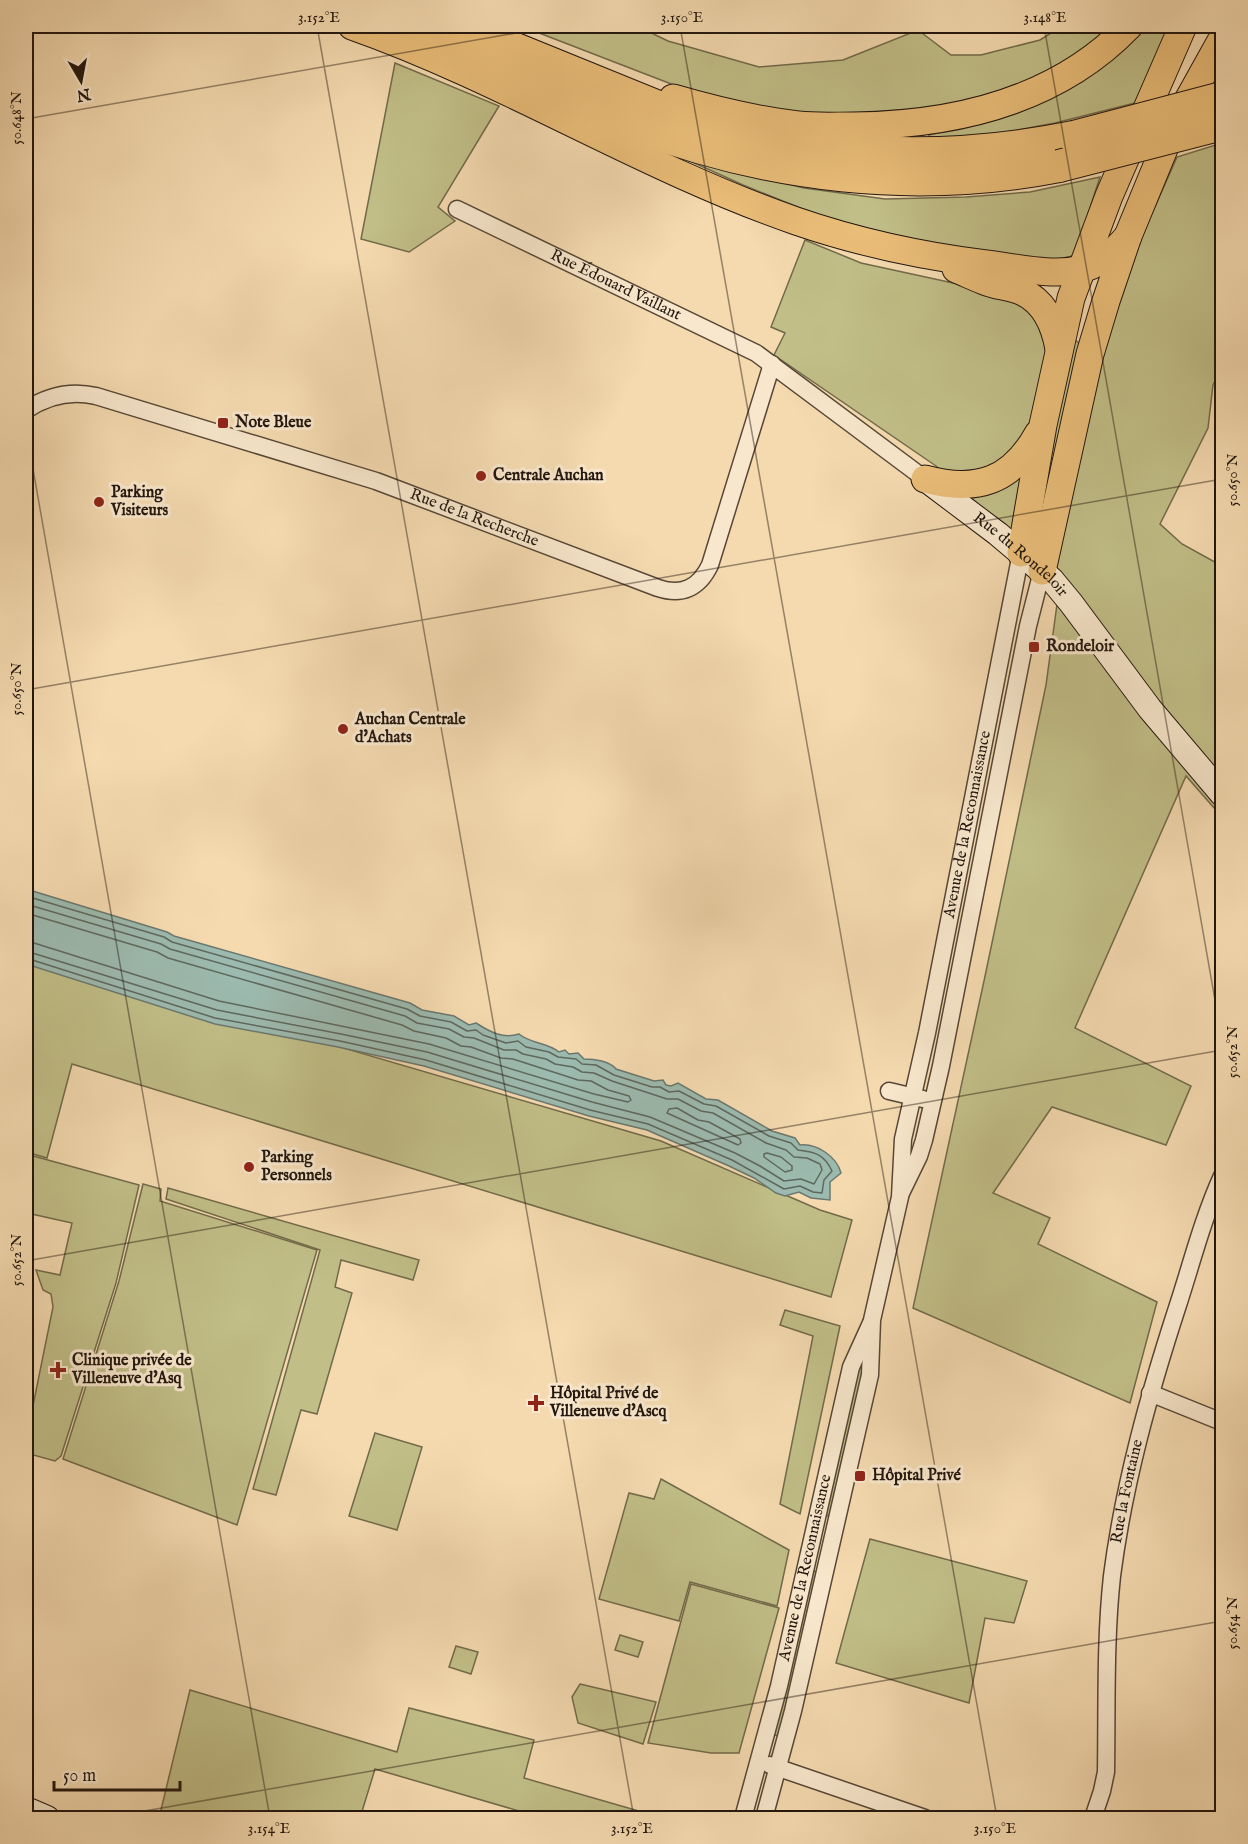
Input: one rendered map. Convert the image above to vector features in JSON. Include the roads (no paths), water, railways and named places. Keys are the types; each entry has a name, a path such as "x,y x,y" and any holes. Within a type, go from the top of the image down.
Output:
{"highway":[{"path":"392,26 631,124 686,144 752,162 813,172 894,179 995,176 1059,166 1222,124"},
{"path":"459,26 678,115 787,143 869,153 934,154 1039,144 1222,98"}],"main road":[{"path":"352,26 415,50 497,86 678,173 745,202 827,231 919,253 1055,272 1082,269 1098,262 1116,249 1128,236"},
{"path":"476,26 623,81 719,111 801,125 856,126 921,122 992,107 1025,96 1073,72 1129,26"},
{"path":"1021,553 1043,425 1066,316 1109,196 1183,26"},
{"path":"1042,571 1093,344 1128,236 1173,127 1222,39"},
{"path":"919,253 987,282 1022,292 1034,299 1051,320 1056,331 1059,350"},
{"path":"926,479 944,483 970,484 1002,475 1019,462 1043,425"}],"street":[{"name":"Rue Édouard Vaillant","path":"457,209 731,340 772,364"},
{"name":"Rue de la Recherche","path":"26,410 42,400 60,395 78,393 96,396 368,478 658,588 674,592 688,590 703,577 710,565 772,364"},
{"name":"Rue du Rondeloir","path":"772,364 926,479 1042,571 1063,592 1141,698 1222,794"},
{"name":"Avenue de la Reconnaissance","path":"764,1818 824,1581 870,1375 872,1320 900,1197 901,1155 1021,553"},
{"name":"Avenue de la Reconnaissance","path":"900,1197 919,1156 933,1101 1028,626 1042,571"},
{"path":"889,1091 933,1101"},
{"name":"Rue la Fontaine","path":"1093,1818 1106,1772 1109,1609 1112,1575 1130,1472 1150,1393 1204,1219 1222,1176"},
{"name":"Avenue de la Reconnaissance","path":"743,1818 779,1686 851,1367 872,1320"},
{"path":"1150,1393 1222,1422"},
{"path":"759,1762 925,1818"},
{"path":"26,1809 47,1818"}],"water":[{"path":"26,889 174,936 410,1003 422,1010 454,1016 469,1025 476,1023 497,1034 508,1036 519,1034 559,1052 565,1050 569,1054 578,1053 584,1059 606,1062 616,1069 654,1081 663,1080 666,1085 671,1086 678,1083 706,1099 718,1100 772,1131 795,1138 800,1145 813,1146 825,1152 839,1167 841,1173 830,1182 830,1200 811,1198 799,1192 785,1196 729,1166 647,1130 589,1116 424,1066 215,1024 26,964"}],"place":[{"name":"Note Bleue","path":"223,423"},
{"name":"Centrale Auchan","path":"481,476"},
{"name":"Parking Visiteurs","path":"99,502"},
{"name":"Rondeloir","path":"1034,647"},
{"name":"Auchan Centrale d'Achats","path":"343,729"},
{"name":"Parking Personnels","path":"249,1167"},
{"name":"Clinique privée de Villeneuve d'Asq","path":"58,1370"},
{"name":"Hôpital Privé de Villeneuve d'Ascq","path":"536,1403"},
{"name":"Hôpital Privé","path":"860,1476"}]}
